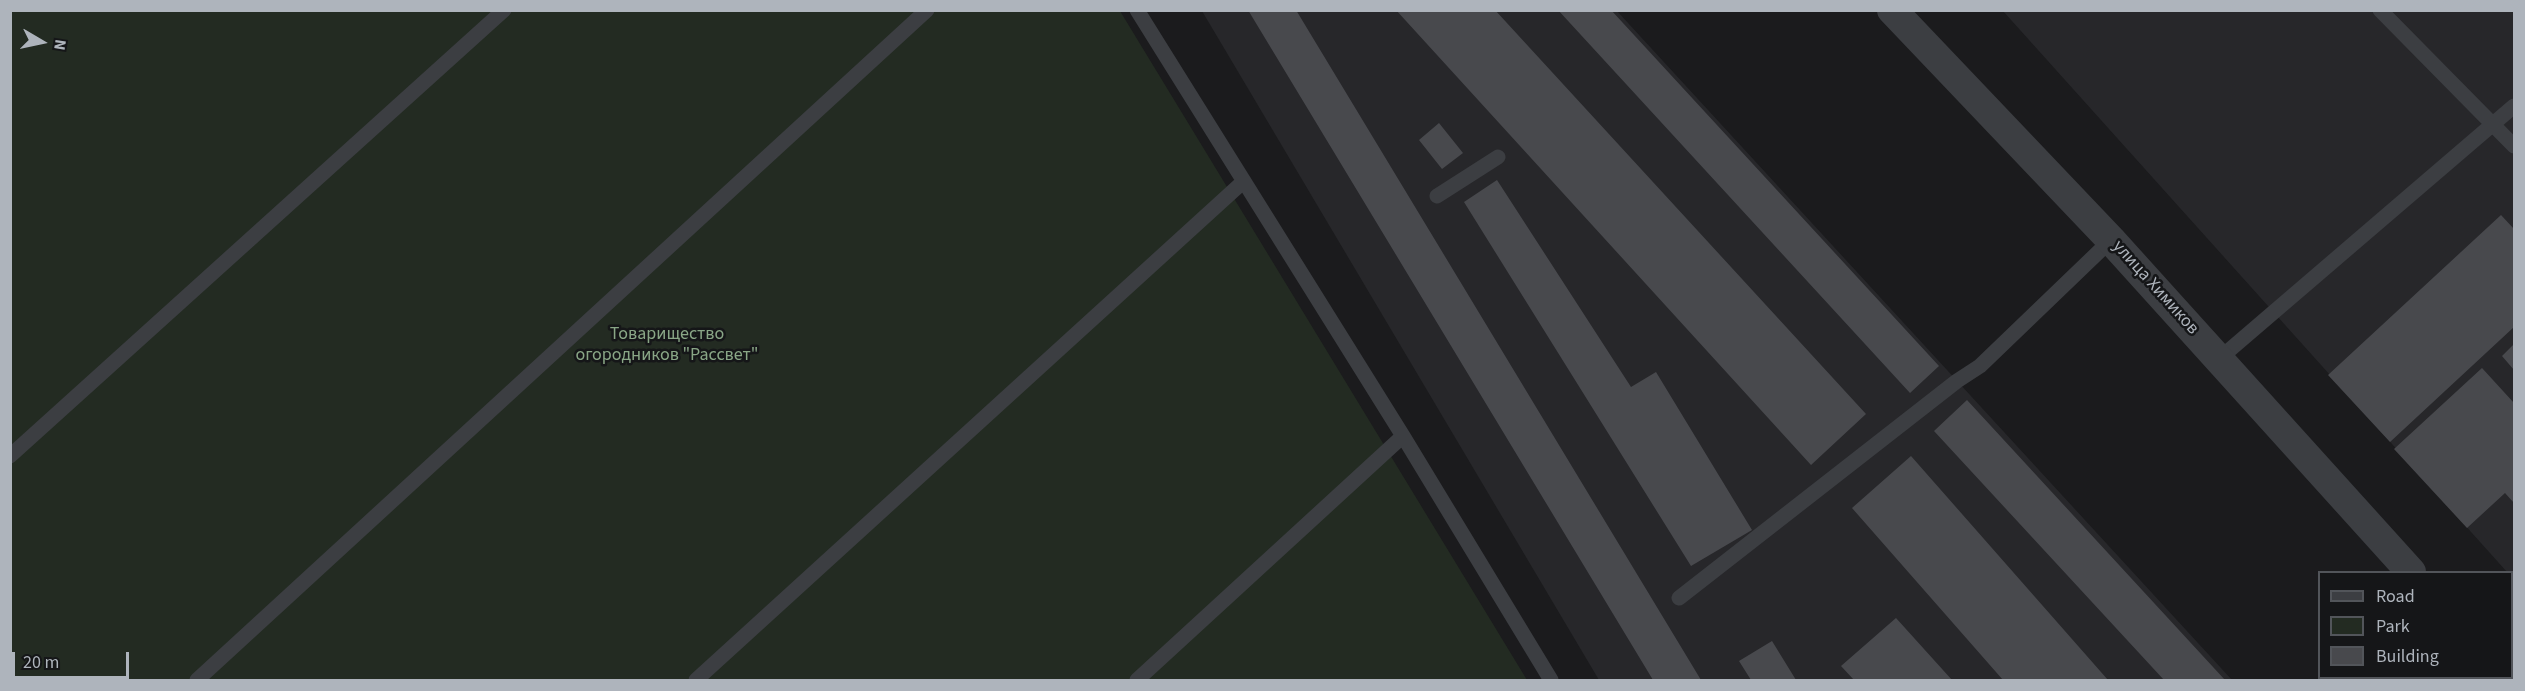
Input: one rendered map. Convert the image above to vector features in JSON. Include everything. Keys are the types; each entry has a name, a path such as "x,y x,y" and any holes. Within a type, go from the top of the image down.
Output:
{"street":[{"name":"улица Химиков","path":"1892,10 2111,240 2409,571"}],"lane":[{"path":"10,456 504,10"},
{"path":"196,681 927,10"},
{"path":"1137,10 1403,436 1551,681"},
{"path":"2380,10 2514,146"},
{"path":"2218,359 2514,105"},
{"path":"1437,196 1498,157"},
{"path":"696,681 1244,181"},
{"path":"1679,598 1957,381 1980,366 2111,240"},
{"path":"1137,681 1403,436"}],"shaded area":[{"path":"1202,11 1617,11 2232,680 1599,680"},
{"path":"2003,11 2514,11 2514,580 2513,571 2506,571"}],"green space":[{"name":"Товарищество огородников \"Рассвет\"","path":"10,11 1120,11 1527,680 11,680"}],"building":[{"path":"1248,10 1296,10 1701,680 1653,680"},
{"path":"1396,10 1495,10 1866,414 1811,465"},
{"path":"1558,10 1611,10 1939,366 1910,393"},
{"path":"1439,123 1463,153 1442,169 1419,140"},
{"path":"1497,180 1631,387 1656,372 1752,530 1691,566 1464,202"},
{"path":"2501,215 2514,229 2514,327 2390,442 2328,375"},
{"path":"2514,344 2514,370 2502,356"},
{"path":"2482,368 2514,403 2514,503 2505,493 2467,528 2394,449"},
{"path":"1967,400 2225,680 2164,680 1934,431"},
{"path":"1911,456 2108,680 2003,680 1852,508"},
{"path":"1896,618 1952,680 1854,680 1841,666"},
{"path":"1772,641 1796,680 1751,680 1739,661"}]}
